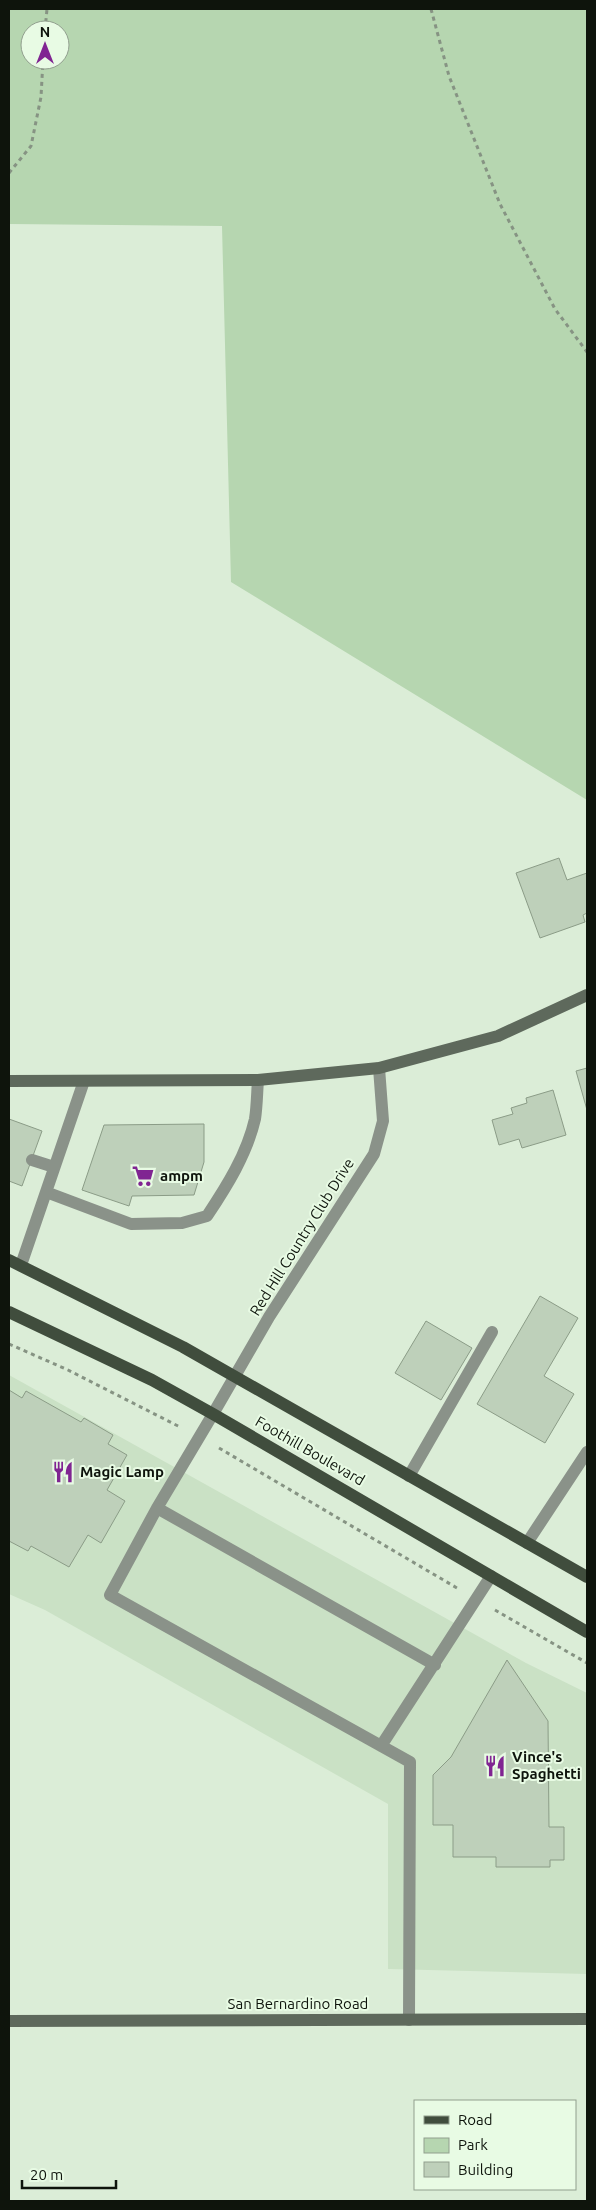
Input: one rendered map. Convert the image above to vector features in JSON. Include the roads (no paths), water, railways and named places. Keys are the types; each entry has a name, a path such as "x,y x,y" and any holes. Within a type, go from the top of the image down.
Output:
{"main road":[{"name":"Foothill Boulevard","path":"15,1263 183,1347 587,1577"},
{"name":"Foothill Boulevard","path":"9,1312 152,1380 587,1632"}],"street":[{"path":"9,1082 258,1080 379,1068 498,1036 587,995"},
{"name":"Red Hill Country Club Drive","path":"379,1068 383,1121 374,1154 270,1317 157,1508 110,1595 381,1746"},
{"path":"46,1192 131,1224 182,1223 207,1216 227,1186 248,1143 255,1117 258,1080"},
{"path":"15,1263 46,1192 84,1082"},
{"path":"32,1160 54,1167"},
{"path":"409,1476 492,1332"},
{"path":"527,1543 587,1452"},
{"path":"157,1508 434,1665"},
{"path":"409,2020 410,1762 381,1746 491,1576"},
{"name":"San Bernardino Road","path":"9,2021 587,2019"}],"place":[{"name":"ampm","path":"143,1176"},
{"name":"Magic Lamp","path":"63,1472"},
{"name":"Vince's Spaghetti","path":"495,1766"}]}
